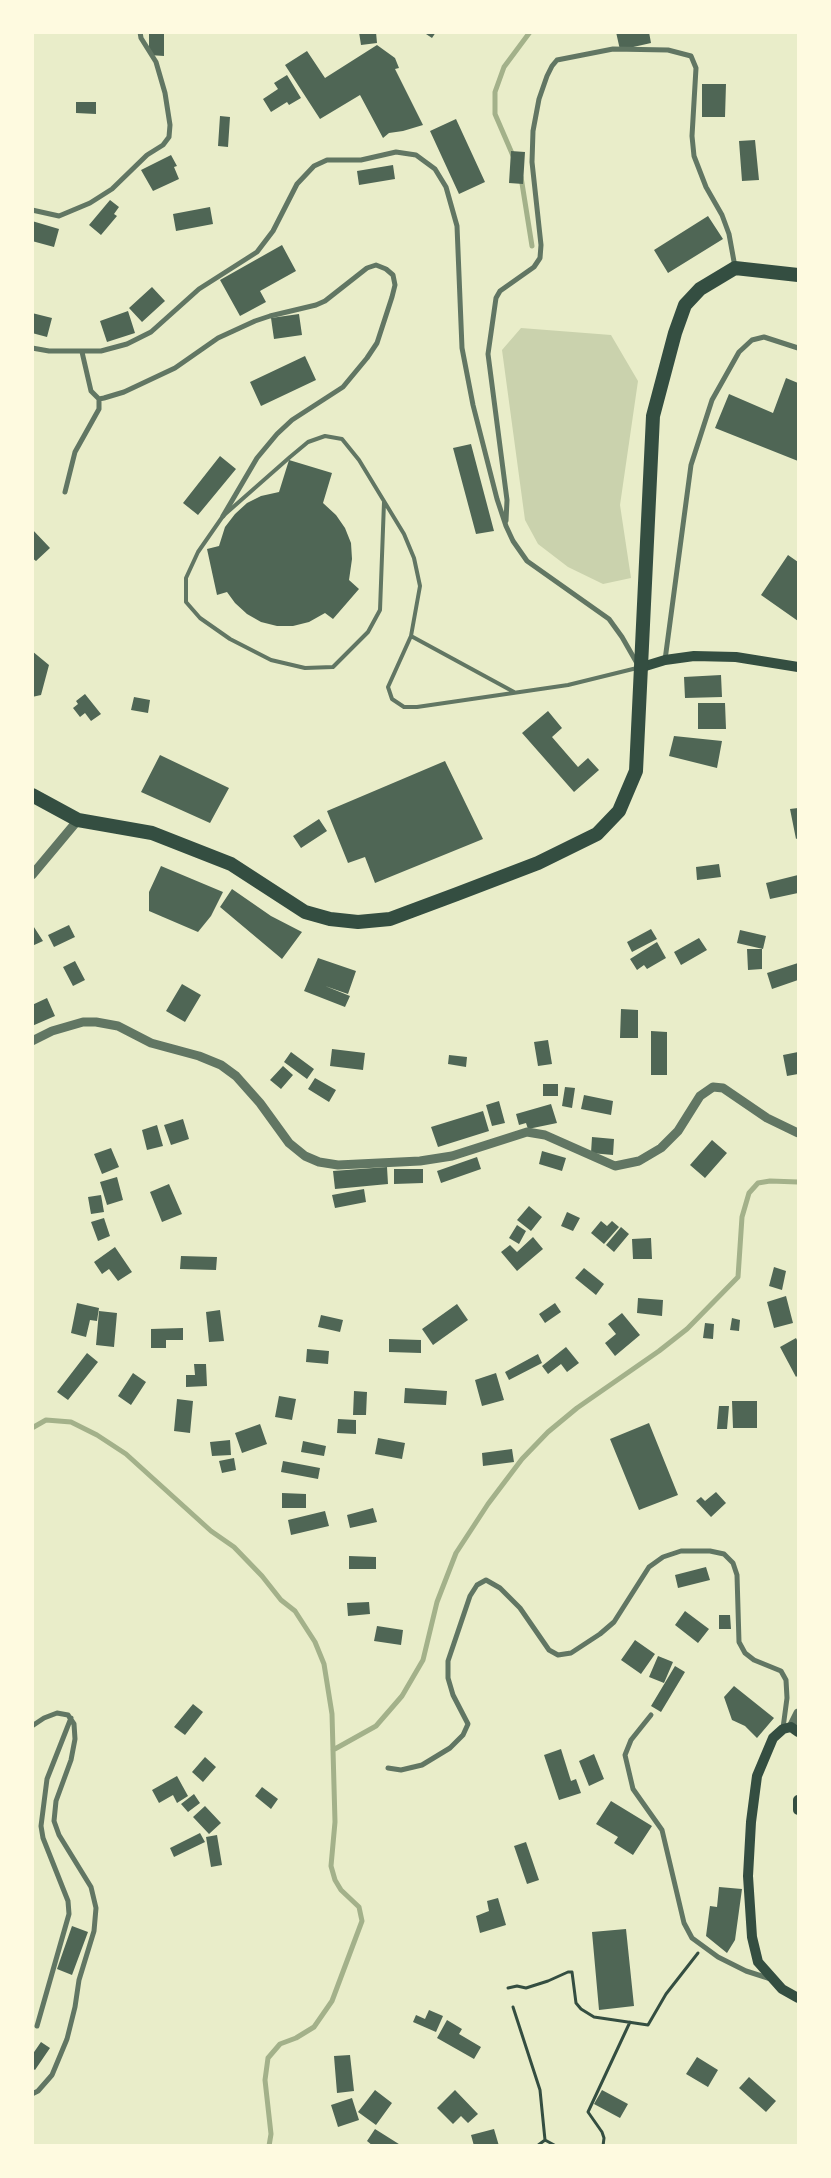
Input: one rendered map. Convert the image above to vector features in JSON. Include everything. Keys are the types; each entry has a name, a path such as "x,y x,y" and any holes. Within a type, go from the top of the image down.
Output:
{"highway":[{"path":"32,795 78,820 152,833 231,864 305,912 330,919 358,922 390,919 538,863 597,834 620,811 636,771 639,668 653,416 664,368 685,304 700,289 735,268 796,276"}],"main road":[{"path":"639,668 665,660 694,656 736,657 796,667"},
{"path":"791,1729 773,1738 757,1776 751,1822 748,1876 752,1937 758,1962 782,1989 798,1998"},
{"path":"798,1800 798,1810"}],"street":[{"path":"32,210 58,216 90,203 112,189 147,155 163,145 169,137 170,125 165,93 156,62 141,38 140,32"},
{"path":"506,526 507,500 488,354 496,298 500,291 534,267 540,258 541,245 532,162 533,131 539,99 547,76 557,60 613,49 668,50 691,56 696,68 692,136 694,156 706,187 722,215 729,234 735,268"},
{"path":"32,348 49,351 101,351 127,344 151,332 200,289 256,252 272,231 297,184 314,166 327,160 361,160 396,152 416,155 435,168 446,187 457,226 462,348 473,405 496,499 506,526 513,541 528,561 609,619 622,637 639,668"},
{"path":"99,399 124,392 148,382 175,368 218,338 255,321 324,301 367,268 376,265 386,269 394,280 392,297 376,343 367,358 343,387 292,420 277,434 257,458 223,516"},
{"path":"665,660 691,465 712,400 739,352 752,340 764,337 798,348"},
{"path":"65,492 76,452 99,410 99,399 91,391 82,352"},
{"path":"32,875 78,820"},
{"path":"32,1041 52,1031 83,1022 96,1022 118,1026 151,1043 199,1056 221,1065 236,1076 260,1103 289,1143 300,1152 320,1162 338,1165 420,1161 452,1156 527,1132 545,1135 615,1166 640,1161 661,1148 678,1131 700,1096 713,1087 722,1088 767,1118 798,1133"},
{"path":"388,1768 401,1770 422,1765 450,1748 463,1734 468,1724 450,1686 448,1661 470,1596 478,1585 486,1580 500,1588 520,1608 548,1650 558,1655 571,1653 600,1634 614,1622 649,1567 663,1557 681,1551 710,1551 724,1554 733,1563 737,1575 739,1642 745,1653 754,1660 769,1664 781,1671 786,1680 791,1729"},
{"path":"32,1726 44,1718 57,1713 68,1715 74,1724 75,1739 71,1760 56,1801 54,1821 59,1835 90,1888 96,1908 96,1919 78,1980 74,2007 66,2038 52,2074 38,2091 32,2094"},
{"path":"791,1729 798,1713"},
{"path":"651,1715 631,1740 626,1755 629,1775 638,1798 662,1830 684,1923 692,1938 703,1947 746,1971 774,1980"},
{"path":"37,2026 69,1914 68,1901 43,1838 41,1826 47,1779 71,1718"}],"lane":[{"path":"384,502 380,610 368,632 333,667 305,668 271,660 230,639 200,618 186,602 186,578 198,552 223,516 308,442 325,436 342,439 359,460 404,534 414,558 420,586 411,636 388,687 392,700 404,707 417,707 568,685 639,668"},
{"path":"411,636 514,692"}],"path":[{"path":"508,1988 517,1986 526,1988 572,1972 576,2002 581,2009 594,2017 648,2025 666,1994 703,1947"},
{"path":"513,2007 540,2090 545,2140"},
{"path":"603,2146 604,2138 602,2132 588,2112 630,2022"},
{"path":"538,2146 545,2140"},
{"path":"545,2140 556,2146"}],"green space":[{"path":"521,328 611,335 638,381 620,505 631,578 603,584 568,567 538,544 525,520 502,350"}],"building":[{"path":"149,32 164,32 164,56 149,55"},
{"path":"359,32 376,32 377,43 361,45"},
{"path":"423,32 436,32 432,38"},
{"path":"616,32 649,32 651,43 620,50"},
{"path":"377,45 395,58 399,68 395,69 423,125 389,133 383,138 360,95 320,119 285,65 307,51 325,78"},
{"path":"287,75 301,98 289,105 287,102 271,112 263,99 278,89 274,83"},
{"path":"702,84 726,84 725,117 702,117"},
{"path":"76,102 96,102 96,114 76,113"},
{"path":"220,116 230,117 228,147 218,146"},
{"path":"456,119 485,182 459,194 430,131"},
{"path":"755,140 759,180 742,181 739,141"},
{"path":"511,151 525,152 523,184 509,183"},
{"path":"171,155 177,166 174,167 179,179 153,191 141,170"},
{"path":"393,165 395,179 359,185 357,171"},
{"path":"110,200 119,207 114,214 117,216 101,235 89,225"},
{"path":"210,207 213,224 176,231 173,214"},
{"path":"708,216 723,239 668,273 654,250"},
{"path":"32,221 59,229 54,247 32,241"},
{"path":"282,245 296,271 260,291 266,302 240,316 220,280"},
{"path":"152,287 165,301 142,322 129,308"},
{"path":"128,311 135,333 107,342 100,321"},
{"path":"32,313 52,318 47,337 32,333"},
{"path":"299,314 302,335 274,339 271,318"},
{"path":"305,356 316,380 261,406 250,382"},
{"path":"786,378 798,383 798,461 715,428 729,394 773,413"},
{"path":"471,444 494,531 476,534 453,448"},
{"path":"220,456 236,469 198,515 183,503"},
{"path":"289,460 332,473 323,503 336,515 345,528 351,543 352,559 349,580 359,589 333,619 325,613 309,622 293,626 277,626 261,622 247,614 227,592 217,595 207,549 219,546 225,527 247,503 261,496 279,492"},
{"path":"32,529 50,548 36,561 32,558"},
{"path":"788,555 798,562 798,621 761,595"},
{"path":"32,651 49,665 41,695 32,697"},
{"path":"721,675 722,697 685,698 684,677"},
{"path":"85,694 101,714 91,721 85,713 80,717 73,708 78,704 76,701"},
{"path":"134,697 150,700 148,713 131,710"},
{"path":"698,703 725,703 726,729 698,729"},
{"path":"548,711 562,728 552,737 578,767 588,758 599,770 574,792 522,733"},
{"path":"674,736 722,741 717,768 669,756"},
{"path":"160,755 229,788 210,823 141,792"},
{"path":"445,761 483,839 375,883 365,857 348,863 327,811"},
{"path":"798,808 798,838 796,839 790,809"},
{"path":"319,819 327,831 301,848 293,836"},
{"path":"719,864 721,877 697,880 696,867"},
{"path":"161,866 223,892 211,916 198,932 149,911 149,892"},
{"path":"798,875 798,893 770,899 766,883"},
{"path":"232,889 271,916 302,932 282,959 220,907"},
{"path":"32,924 43,941 32,946"},
{"path":"69,925 75,937 54,947 48,935"},
{"path":"651,929 657,939 632,952 627,942"},
{"path":"740,930 766,936 763,949 737,943"},
{"path":"699,938 707,950 681,965 674,952"},
{"path":"657,942 666,958 647,969 644,965 637,970 630,959"},
{"path":"747,949 762,949 762,969 748,970"},
{"path":"318,958 356,971 348,994 325,986 350,996 345,1007 304,991"},
{"path":"75,961 85,980 73,986 63,967"},
{"path":"798,963 798,980 772,989 767,973"},
{"path":"182,984 201,995 185,1022 166,1011"},
{"path":"47,998 55,1016 32,1026 32,1005"},
{"path":"621,1009 638,1010 638,1038 620,1038"},
{"path":"651,1031 667,1032 667,1075 651,1075"},
{"path":"548,1040 552,1064 538,1066 534,1042"},
{"path":"332,1049 365,1053 363,1070 330,1066"},
{"path":"291,1052 314,1069 307,1079 284,1062"},
{"path":"798,1052 798,1074 787,1076 783,1055"},
{"path":"449,1055 467,1057 466,1067 448,1064"},
{"path":"283,1066 293,1075 281,1089 270,1080"},
{"path":"315,1078 336,1090 329,1102 308,1089"},
{"path":"543,1084 558,1084 558,1096 543,1096"},
{"path":"565,1087 575,1088 572,1108 562,1106"},
{"path":"584,1095 613,1101 611,1115 581,1109"},
{"path":"499,1101 505,1123 492,1126 486,1105"},
{"path":"551,1104 557,1123 528,1129 526,1123 519,1125 516,1114"},
{"path":"483,1111 489,1131 438,1147 431,1127"},
{"path":"183,1119 189,1139 171,1145 164,1125"},
{"path":"157,1125 163,1146 147,1150 142,1130"},
{"path":"592,1137 614,1139 613,1155 591,1153"},
{"path":"712,1140 727,1153 705,1178 690,1165"},
{"path":"111,1148 119,1167 102,1174 94,1154"},
{"path":"542,1151 566,1158 562,1171 539,1164"},
{"path":"477,1157 481,1169 441,1183 437,1171"},
{"path":"387,1167 388,1184 335,1189 333,1171"},
{"path":"394,1169 423,1169 423,1183 394,1184"},
{"path":"117,1177 123,1200 107,1205 100,1182"},
{"path":"169,1184 182,1214 162,1222 150,1192"},
{"path":"364,1189 366,1202 335,1208 332,1195"},
{"path":"101,1195 104,1212 91,1214 88,1197"},
{"path":"529,1206 542,1217 531,1231 517,1220"},
{"path":"567,1212 580,1218 573,1231 561,1226"},
{"path":"104,1218 110,1236 98,1241 91,1222"},
{"path":"601,1221 607,1226 612,1221 619,1227 604,1244 591,1233"},
{"path":"517,1225 526,1231 519,1244 509,1238"},
{"path":"621,1227 629,1234 614,1252 606,1245"},
{"path":"533,1237 543,1249 517,1271 501,1252 510,1245 517,1252"},
{"path":"651,1238 652,1259 633,1259 632,1239"},
{"path":"115,1247 132,1272 118,1281 109,1269 102,1274 94,1262"},
{"path":"181,1256 217,1257 216,1270 180,1269"},
{"path":"774,1267 786,1271 782,1290 769,1286"},
{"path":"584,1268 604,1284 596,1295 575,1278"},
{"path":"786,1296 793,1323 774,1328 767,1302"},
{"path":"638,1298 663,1300 662,1316 637,1313"},
{"path":"77,1303 99,1308 97,1321 90,1320 86,1337 71,1333"},
{"path":"555,1303 561,1312 545,1323 539,1314"},
{"path":"457,1304 468,1320 433,1345 422,1329"},
{"path":"220,1310 224,1341 209,1342 206,1312"},
{"path":"99,1311 117,1313 114,1347 96,1345"},
{"path":"622,1313 640,1335 615,1356 605,1343 616,1334 608,1324"},
{"path":"321,1315 343,1320 340,1332 318,1327"},
{"path":"732,1318 740,1320 739,1331 730,1330"},
{"path":"705,1323 714,1324 713,1339 703,1338"},
{"path":"183,1328 183,1340 166,1340 166,1348 151,1348 151,1329"},
{"path":"796,1338 798,1342 798,1375 796,1377 780,1347"},
{"path":"389,1339 421,1340 421,1353 389,1352"},
{"path":"566,1347 579,1363 567,1372 561,1364 548,1374 542,1366"},
{"path":"307,1349 329,1351 328,1364 306,1362"},
{"path":"87,1353 98,1362 68,1400 57,1392"},
{"path":"538,1354 542,1363 509,1380 505,1372"},
{"path":"194,1364 206,1364 207,1386 186,1387 186,1375 195,1375"},
{"path":"133,1373 146,1382 131,1405 118,1396"},
{"path":"496,1373 504,1400 482,1406 475,1380"},
{"path":"405,1388 447,1391 446,1405 404,1403"},
{"path":"354,1391 367,1392 366,1415 353,1415"},
{"path":"279,1396 296,1399 292,1420 275,1417"},
{"path":"177,1399 193,1401 190,1433 174,1431"},
{"path":"732,1401 757,1401 757,1428 733,1428"},
{"path":"719,1406 729,1406 727,1429 717,1429"},
{"path":"338,1419 356,1420 356,1434 337,1433"},
{"path":"649,1423 678,1495 639,1510 610,1439"},
{"path":"260,1424 267,1444 242,1453 235,1433"},
{"path":"378,1438 405,1443 402,1459 375,1454"},
{"path":"230,1440 231,1455 212,1456 210,1442"},
{"path":"303,1441 326,1446 324,1456 301,1452"},
{"path":"512,1449 514,1462 483,1466 482,1453"},
{"path":"234,1458 236,1470 222,1473 219,1461"},
{"path":"283,1461 320,1468 318,1479 281,1472"},
{"path":"716,1492 726,1503 711,1517 696,1501 701,1497 705,1501"},
{"path":"282,1493 306,1494 306,1508 282,1508"},
{"path":"373,1508 377,1522 350,1528 347,1515"},
{"path":"325,1511 329,1526 291,1535 288,1520"},
{"path":"349,1556 376,1557 376,1569 349,1569"},
{"path":"706,1567 710,1580 678,1588 675,1575"},
{"path":"369,1602 370,1614 348,1616 347,1603"},
{"path":"685,1611 709,1629 698,1643 675,1625"},
{"path":"719,1615 730,1615 731,1629 719,1629"},
{"path":"377,1626 403,1630 401,1645 374,1641"},
{"path":"635,1640 655,1654 641,1674 621,1660"},
{"path":"658,1656 673,1662 664,1683 649,1677"},
{"path":"675,1666 685,1672 661,1712 651,1706"},
{"path":"734,1686 774,1718 757,1738 745,1726 732,1720 724,1697"},
{"path":"193,1704 203,1712 185,1735 174,1727"},
{"path":"561,1749 571,1781 576,1779 581,1793 559,1800 544,1755"},
{"path":"594,1754 604,1779 589,1786 579,1761"},
{"path":"205,1757 216,1767 203,1782 192,1772"},
{"path":"177,1776 188,1796 177,1803 173,1795 159,1803 152,1790"},
{"path":"262,1787 278,1799 271,1809 255,1796"},
{"path":"194,1794 200,1803 188,1812 181,1804"},
{"path":"611,1801 652,1826 633,1855 614,1843 618,1837 596,1824"},
{"path":"205,1806 221,1823 209,1834 193,1817"},
{"path":"200,1833 205,1842 174,1857 170,1848"},
{"path":"217,1835 222,1865 211,1867 206,1837"},
{"path":"526,1842 539,1880 527,1884 514,1846"},
{"path":"719,1887 742,1889 735,1940 727,1953 706,1936 710,1906 717,1907"},
{"path":"498,1898 506,1925 480,1933 476,1916 489,1911 487,1901"},
{"path":"72,1926 88,1932 72,1975 57,1969"},
{"path":"626,1929 634,2006 599,2010 592,1932"},
{"path":"429,2010 443,2016 436,2032 413,2022 416,2015 425,2019"},
{"path":"447,2020 462,2029 459,2034 481,2047 474,2059 437,2038"},
{"path":"41,2042 50,2048 35,2070 32,2068 32,2055"},
{"path":"350,2055 354,2091 337,2093 334,2056"},
{"path":"697,2057 718,2070 708,2087 686,2074"},
{"path":"749,2077 776,2101 766,2112 739,2088"},
{"path":"375,2090 392,2103 376,2125 358,2112"},
{"path":"455,2090 478,2114 468,2123 461,2116 453,2124 437,2108"},
{"path":"602,2090 628,2104 620,2118 594,2104"},
{"path":"352,2098 359,2120 338,2127 331,2105"},
{"path":"375,2129 402,2146 373,2146 367,2141"},
{"path":"494,2129 499,2146 474,2146 471,2135"}],"waterway":[{"path":"514,158 495,114 495,92 504,67 530,32"},
{"path":"521,177 532,246"},
{"path":"333,1750 376,1726 402,1696 423,1660 437,1602 456,1553 488,1504 522,1459 548,1432 577,1408 659,1351 687,1329 738,1277 742,1217 749,1193 758,1183 770,1181 798,1182"},
{"path":"32,1428 46,1420 71,1422 97,1435 126,1454 211,1531 234,1547 262,1576 281,1600 295,1611 315,1642 324,1664 332,1714 335,1822 331,1866 335,1880 341,1890 359,1907 362,1921 332,2001 314,2027 296,2038 280,2044 268,2058 265,2080 271,2134 269,2146"}]}
